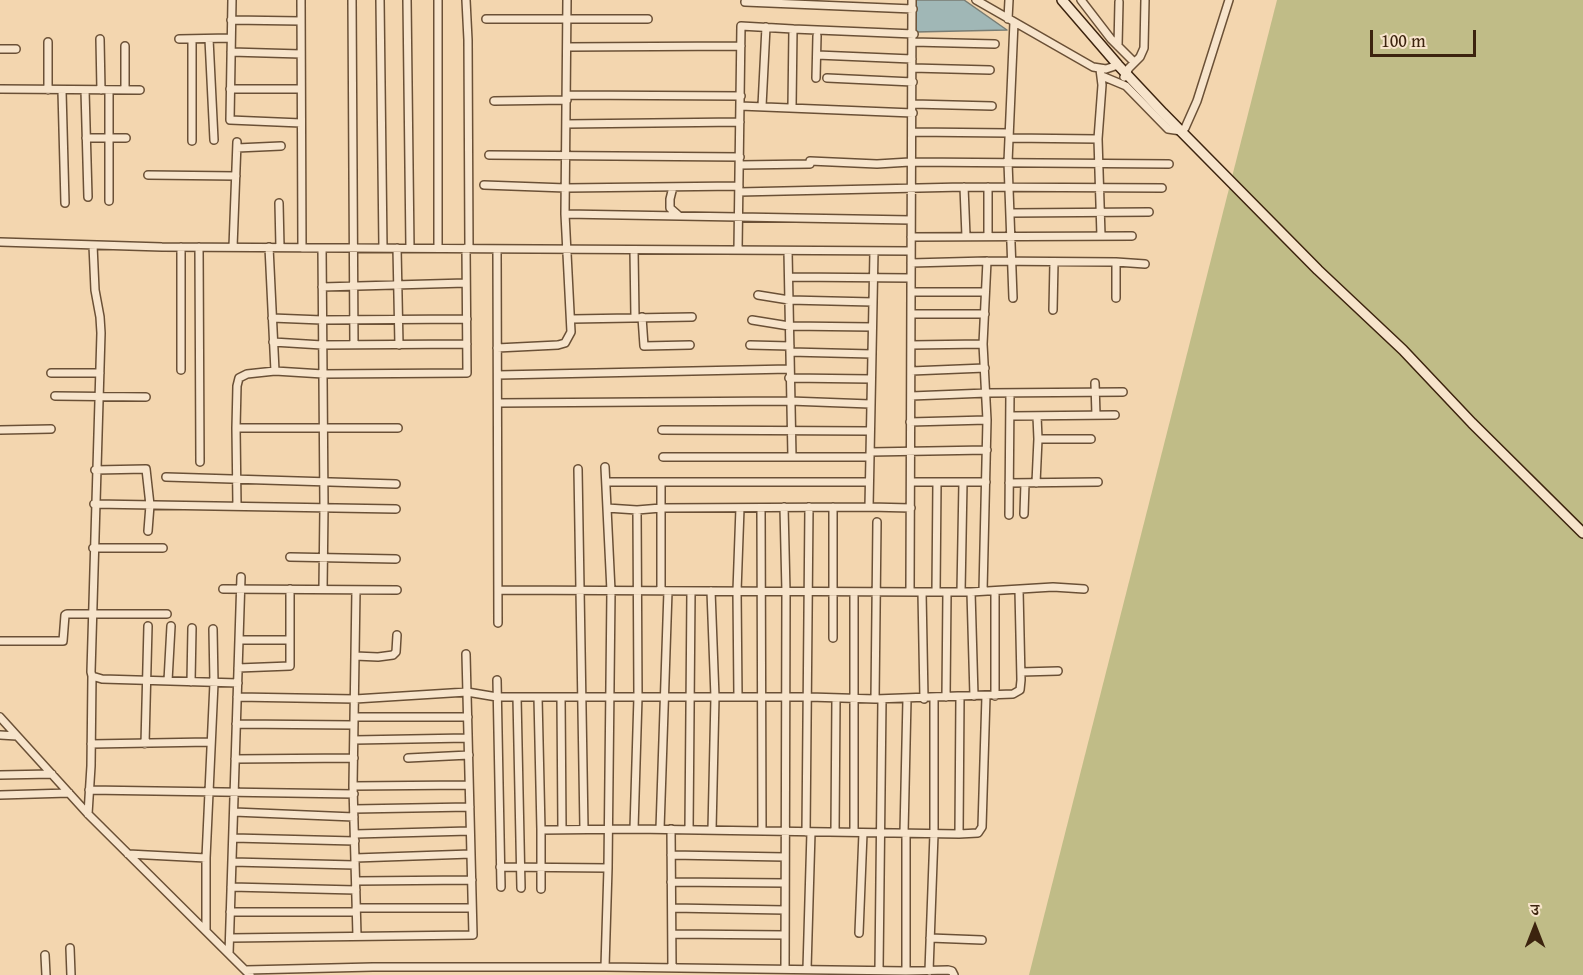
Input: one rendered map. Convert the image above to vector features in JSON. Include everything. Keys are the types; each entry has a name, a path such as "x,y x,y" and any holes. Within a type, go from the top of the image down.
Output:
{"street":[{"path":"231,0 230,120 301,123"},
{"path":"301,0 302,248"},
{"path":"352,0 354,345"},
{"path":"380,0 383,248"},
{"path":"407,0 410,248"},
{"path":"438,0 438,248"},
{"path":"237,506 236,428 239,378 247,374 275,371 323,375 467,373 468,40 466,0"},
{"path":"497,348 558,345 565,343 572,332 566,214 567,0"},
{"path":"910,592 912,0"},
{"path":"976,0 984,2 1011,21 1120,83 1130,90 1168,129 1181,131"},
{"path":"1009,0 1011,21 1008,162 1012,298"},
{"path":"1063,1 1078,0 1134,62"},
{"path":"1120,83 1144,48 1145,0"},
{"path":"1181,131 1185,128 1197,101 1229,0"},
{"path":"1063,1 1126,74 1181,131 1583,533"},
{"path":"745,2 860,4 913,9"},
{"path":"1118,46 1119,2"},
{"path":"486,18 648,19"},
{"path":"231,20 301,21"},
{"path":"738,250 741,26 995,44"},
{"path":"762,106 766,27"},
{"path":"792,107 793,29"},
{"path":"816,78 817,36"},
{"path":"179,39 231,38"},
{"path":"100,39 109,138 109,201"},
{"path":"192,39 192,141"},
{"path":"209,39 214,140"},
{"path":"48,42 48,90"},
{"path":"124,46 124,90"},
{"path":"567,47 741,46"},
{"path":"0,49 16,49"},
{"path":"231,52 301,54"},
{"path":"817,54 912,58"},
{"path":"1101,73 1118,65"},
{"path":"912,68 990,70"},
{"path":"1101,73 1098,139 1101,236"},
{"path":"828,78 912,81"},
{"path":"0,89 140,90"},
{"path":"230,89 301,89"},
{"path":"85,90 88,197"},
{"path":"62,91 65,203"},
{"path":"494,101 741,96"},
{"path":"913,104 992,106"},
{"path":"740,106 913,112"},
{"path":"566,124 740,122"},
{"path":"912,132 1098,139"},
{"path":"87,138 126,138"},
{"path":"233,247 237,145 281,146"},
{"path":"489,156 877,164 910,162 1169,164"},
{"path":"148,175 236,176"},
{"path":"484,185 566,188 910,190 964,187 1162,188"},
{"path":"673,187 670,208 678,215"},
{"path":"964,187 966,236"},
{"path":"987,187 988,236"},
{"path":"279,203 280,248"},
{"path":"1010,213 1149,212"},
{"path":"566,214 910,220"},
{"path":"911,237 1132,236"},
{"path":"0,242 180,247 911,252"},
{"path":"88,814 94,504 100,373 100,317 95,290 93,245"},
{"path":"180,247 181,370"},
{"path":"199,247 200,462"},
{"path":"269,247 275,371"},
{"path":"322,248 323,589"},
{"path":"398,248 399,345"},
{"path":"497,249 498,623"},
{"path":"634,250 639,317 644,346 690,345"},
{"path":"788,251 792,457"},
{"path":"869,507 874,251"},
{"path":"983,591 987,393 983,344 987,261"},
{"path":"911,263 987,261 1145,264"},
{"path":"1053,310 1054,262"},
{"path":"1116,262 1116,298"},
{"path":"789,277 911,278"},
{"path":"322,287 466,283"},
{"path":"911,292 985,292"},
{"path":"758,295 789,300 873,302"},
{"path":"912,314 985,314"},
{"path":"572,319 692,317"},
{"path":"272,318 467,319"},
{"path":"752,320 789,326 872,327"},
{"path":"273,342 322,345 467,344"},
{"path":"911,345 983,344"},
{"path":"750,345 872,354"},
{"path":"911,371 985,368"},
{"path":"498,375 790,369"},
{"path":"51,373 100,373"},
{"path":"789,378 871,379"},
{"path":"1095,383 1096,415"},
{"path":"911,396 1123,392"},
{"path":"1009,515 1010,393"},
{"path":"55,396 146,397"},
{"path":"498,403 870,404"},
{"path":"1011,416 1115,415"},
{"path":"1036,483 1037,416"},
{"path":"910,422 987,420"},
{"path":"236,428 398,428"},
{"path":"0,430 51,429"},
{"path":"662,430 870,431"},
{"path":"1038,439 1091,440"},
{"path":"663,456 792,457 987,450"},
{"path":"600,970 608,868 610,697 611,591 605,467"},
{"path":"96,470 146,469 150,505 148,531"},
{"path":"578,470 584,829"},
{"path":"166,477 396,484"},
{"path":"606,482 869,482"},
{"path":"660,829 665,591 661,482"},
{"path":"911,482 986,482"},
{"path":"936,592 937,482"},
{"path":"961,592 963,482"},
{"path":"1009,483 1098,482"},
{"path":"1024,514 1025,483"},
{"path":"94,504 396,509"},
{"path":"608,508 637,510 784,507 910,508"},
{"path":"784,507 786,592 785,935 790,971"},
{"path":"807,969 809,507"},
{"path":"832,507 832,638"},
{"path":"738,697 737,591 740,508"},
{"path":"762,508 762,831"},
{"path":"634,829 638,697 637,510"},
{"path":"877,522 875,592 881,833 879,970"},
{"path":"93,548 163,548"},
{"path":"290,557 396,559"},
{"path":"229,954 241,577"},
{"path":"498,590 971,592 1053,587 1084,589"},
{"path":"223,589 397,590"},
{"path":"238,668 290,666 290,589"},
{"path":"356,590 354,817 357,936"},
{"path":"237,697 355,699 467,692 497,697 924,699 995,696 1020,690 1019,590"},
{"path":"689,830 691,591"},
{"path":"711,591 715,697 712,830"},
{"path":"995,591 995,696"},
{"path":"854,592 854,832"},
{"path":"921,592 924,699"},
{"path":"946,697 947,592"},
{"path":"971,592 974,696"},
{"path":"0,641 63,641 65,615 67,614 167,614"},
{"path":"145,744 148,626"},
{"path":"168,681 171,626"},
{"path":"192,628 192,682"},
{"path":"206,932 208,791 214,682 213,629"},
{"path":"355,656 393,655 396,652 397,635"},
{"path":"239,640 290,640"},
{"path":"230,938 473,934 466,654"},
{"path":"1021,672 1058,671"},
{"path":"92,675 102,679 238,683"},
{"path":"497,680 501,887"},
{"path":"959,834 960,696"},
{"path":"542,830 670,829 978,833 982,827 986,696"},
{"path":"517,697 521,888"},
{"path":"538,697 542,830 540,889"},
{"path":"561,697 562,829"},
{"path":"835,832 836,698"},
{"path":"929,971 934,834 934,698"},
{"path":"906,971 907,699"},
{"path":"0,717 88,814 248,973 600,970 767,972 807,969 818,972 948,970 954,975"},
{"path":"236,724 468,717"},
{"path":"0,735 17,736"},
{"path":"354,740 468,738"},
{"path":"91,744 210,742"},
{"path":"408,758 469,755"},
{"path":"235,759 354,758"},
{"path":"0,776 52,774"},
{"path":"354,786 469,785"},
{"path":"89,790 354,795"},
{"path":"0,795 69,794"},
{"path":"354,809 470,807"},
{"path":"234,813 354,817"},
{"path":"669,970 672,934 670,829"},
{"path":"233,838 355,838 470,831"},
{"path":"859,933 863,833"},
{"path":"128,854 206,858"},
{"path":"232,862 355,862 471,854"},
{"path":"671,855 785,857"},
{"path":"500,867 608,868"},
{"path":"356,881 472,880"},
{"path":"671,882 785,883"},
{"path":"231,887 356,890"},
{"path":"230,912 472,908"},
{"path":"672,908 785,910"},
{"path":"672,934 785,935"},
{"path":"930,938 982,940"},
{"path":"70,948 71,975"},
{"path":"45,955 46,975"}],"shaded area":[{"path":"1277,0 1583,0 1583,975 1029,975"}],"water":[{"path":"916,0 964,0 1007,30 915,32"}]}
